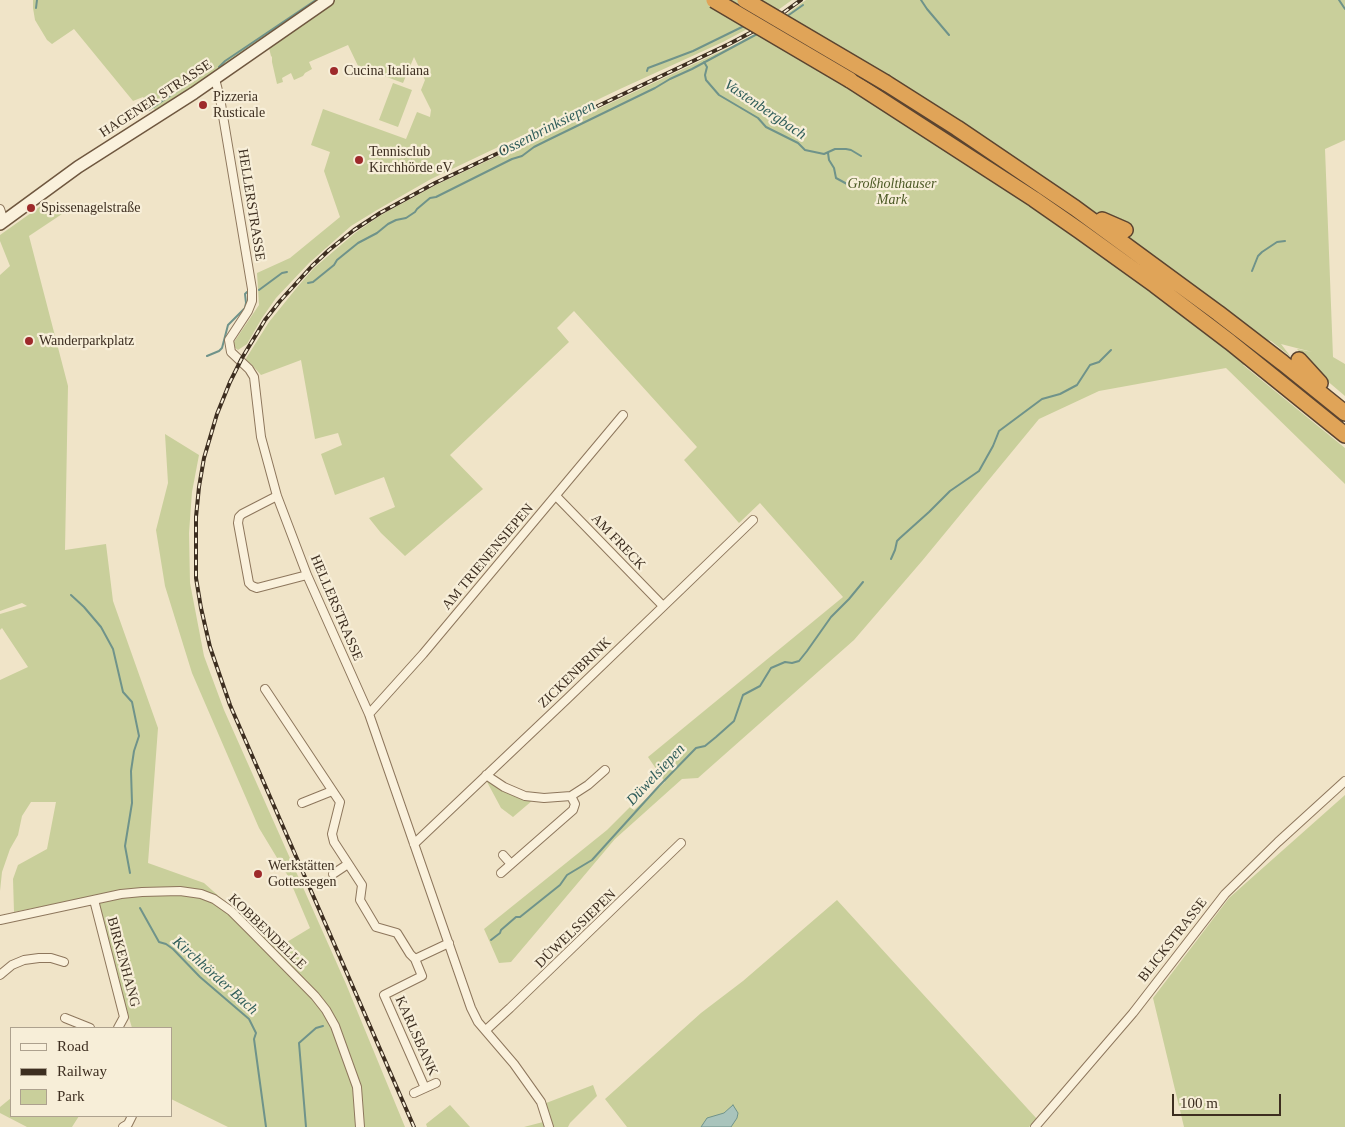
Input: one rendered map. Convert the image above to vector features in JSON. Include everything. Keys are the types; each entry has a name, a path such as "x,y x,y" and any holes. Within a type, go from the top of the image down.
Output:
{"highway":[{"path":"714,0 808,54 1034,199 1155,285 1230,342 1345,435"},
{"path":"745,0 886,83 957,128 1075,208 1218,313 1345,412"},
{"path":"1034,199 1056,224"},
{"path":"1075,208 1125,230"},
{"path":"1298,360 1345,412"},
{"path":"1251,368 1295,395"}],"main road":[{"name":"HAGENER STRASSE","path":"1,218 215,79 328,0"}],"street":[{"name":"HELLERSTRASSE","path":"215,79 220,98 252,289 252,301 248,311 229,340 231,352 254,377 261,436 277,496 307,575 369,714 475,1016 541,1102 549,1127"},
{"name":"AM TRIENENSIEPEN","path":"369,714 423,654 623,415"},
{"path":"277,496 238,517 249,583 257,588 307,575"},
{"name":"AM FRECK","path":"556,496 663,606"},
{"name":"ZICKENBRINK","path":"414,844 753,520"},
{"path":"265,689 340,802 332,834 334,842 362,885 360,900 376,927 397,933 415,959 449,944"},
{"path":"486,775 504,787 525,796 544,798 571,796 606,770"},
{"name":"BLICKSTRASSE","path":"1035,1127 1133,1013 1225,894 1278,842 1345,781"},
{"path":"302,803 332,791"},
{"path":"501,873 572,810 575,804 571,796"},
{"name":"DÜWELSSIEPEN","path":"486,1030 681,844"},
{"path":"503,855 511,864"},
{"path":"333,874 348,864"},
{"name":"KOBBENDELLE","path":"0,920 121,894 142,892 193,892 223,904 316,996 326,1010 335,1026 357,1087 360,1127"},
{"name":"BIRKENHANG","path":"94,900 124,1017 119,1027"},
{"path":"0,975 12,964 24,960 50,958 64,962"},
{"name":"KARLSBANK","path":"415,959 422,976 384,995 425,1088"},
{"path":"65,1018 88,1027"},
{"name":"KARLSBANK","path":"414,1093 436,1083"},
{"path":"122,1127 128,1124 132,1117"}],"green space":[{"path":"33,0 319,0 226,66 155,110 143,97 133,101 74,29 52,44 47,40 35,20"},
{"path":"328,0 792,0 764,20 723,42 431,179 351,226 309,263 276,298 247,344 238,350 234,347 234,342 259,305 257,273 290,258 340,217 324,171 330,152 311,145 323,109 406,139 417,112 430,117 431,110 421,90 425,80 414,57 403,83 365,69 360,70 348,45 309,62 312,69 303,76 294,80 291,73 282,78 283,82 277,84 269,48 312,11"},
{"name":"Großholthauser Mark","path":"806,0 1345,0 1345,140 1325,149 1333,357 1345,364 1345,396 1325,379 1297,349 1312,352 1281,344 1291,357 1271,341 1263,339 1251,363 1243,365 1345,448 1345,484 1226,368 1099,391 1039,419 854,640 698,778 682,779 615,839 511,962 499,963 484,929 607,830 630,807 634,810 665,782 648,757 843,597 760,503 739,523 684,460 697,447 574,311 557,328 569,342 450,455 483,489 405,556 381,533 369,518 395,507 384,477 335,495 321,454 342,445 338,433 315,439 301,360 261,375 245,360 269,322 314,268 355,233 381,215 436,185 730,47 772,25"},
{"path":"393,83 412,90 398,127 379,120"},
{"path":"45,203 56,207 62,214 29,236 68,386 65,550 106,544 113,601 158,728 148,863 204,883 277,948 310,928 288,876 259,828 192,673 165,586 156,530 168,483 165,434 199,455 192,492 189,533 190,583 204,656 224,710 346,984 405,1127 228,1127 172,1099 172,1027 132,1027 94,896 14,912 13,879 18,865 47,849 56,802 31,802 22,816 18,835 10,849 2,872 0,891 0,680 28,667 2,628 0,630 0,614 27,606 22,603 0,611 0,275 10,266 0,241 0,235"},
{"path":"487,779 533,800 513,817 501,808"},
{"path":"1345,795 1345,1127 1184,1127 1153,998 1229,898"},
{"path":"837,900 1037,1119 1029,1127 731,1127 738,1113 730,1108 724,1113 705,1121 701,1127 627,1127 605,1099 701,1013 743,981"},
{"path":"593,1085 597,1096 568,1127 524,1127 543,1122 541,1105"},
{"path":"10,1099 10,1117 78,1117 72,1127 27,1127 0,1113 0,1107"},
{"path":"450,1105 470,1127 427,1127 426,1124"}],"water":[{"path":"733,1105 738,1113 731,1127 701,1127 707,1118 724,1113"}],"waterway":[{"path":"36,8 37,0"},
{"path":"219,67 225,61 316,0"},
{"path":"921,0 949,35"},
{"path":"1339,0 1345,9"},
{"name":"Ossenbrinksiepen","path":"786,17 803,5"},
{"path":"647,71 648,68 693,51 744,26"},
{"name":"Ossenbrinksiepen","path":"308,283 313,282 358,243 377,233 388,224 406,218 430,198 436,197 512,159 522,156 534,147 655,88 759,33"},
{"name":"Vastenbergbach","path":"704,62 707,67 706,80 719,95 758,118 766,127 798,143 805,150 824,154 835,149 846,149 861,156"},
{"path":"149,110 205,72"},
{"path":"828,153 836,178 847,184"},
{"name":"Düwelsiepen","path":"1252,271 1258,256 1262,252 1277,242 1285,241"},
{"name":"Ossenbrinksiepen","path":"259,290 282,273 287,272"},
{"name":"Ossenbrinksiepen","path":"207,356 222,348 228,325 245,308 245,294 247,292"},
{"name":"Düwelsiepen","path":"891,559 897,541 950,491 979,471 999,431 1042,399 1060,394 1077,385 1090,365 1099,362 1111,350"},
{"name":"Düwelsiepen","path":"491,940 516,917 520,917 560,885 567,875 592,860 696,748 705,746 734,721 743,695 760,686 771,668 785,662 799,661 831,617 863,582"},
{"name":"Kirchhörder Bach","path":"71,595 101,627 113,649 123,692 132,702 139,736 134,751 131,771 132,803 125,846 130,873"},
{"name":"Kirchhörder Bach","path":"140,908 159,942 173,949 200,977 249,1019 256,1033 254,1039 266,1127"},
{"name":"Düwelsiepen","path":"306,1127 299,1043 316,1028 323,1026"}],"railway":[{"path":"414,1127 230,705 210,647 196,578 196,517 204,458 217,414 242,358 265,320 312,266 354,230 380,213 435,183 729,44 769,23 801,0"}],"place":[{"name":"Cucina Italiana","path":"334,71"},
{"name":"Pizzeria Rusticale","path":"203,105"},
{"name":"Tennisclub Kirchhörde eV","path":"359,160"},
{"name":"Spissenagelstraße","path":"31,208"},
{"name":"Wanderparkplatz","path":"29,341"},
{"name":"Werkstätten Gottessegen","path":"258,874"}]}
